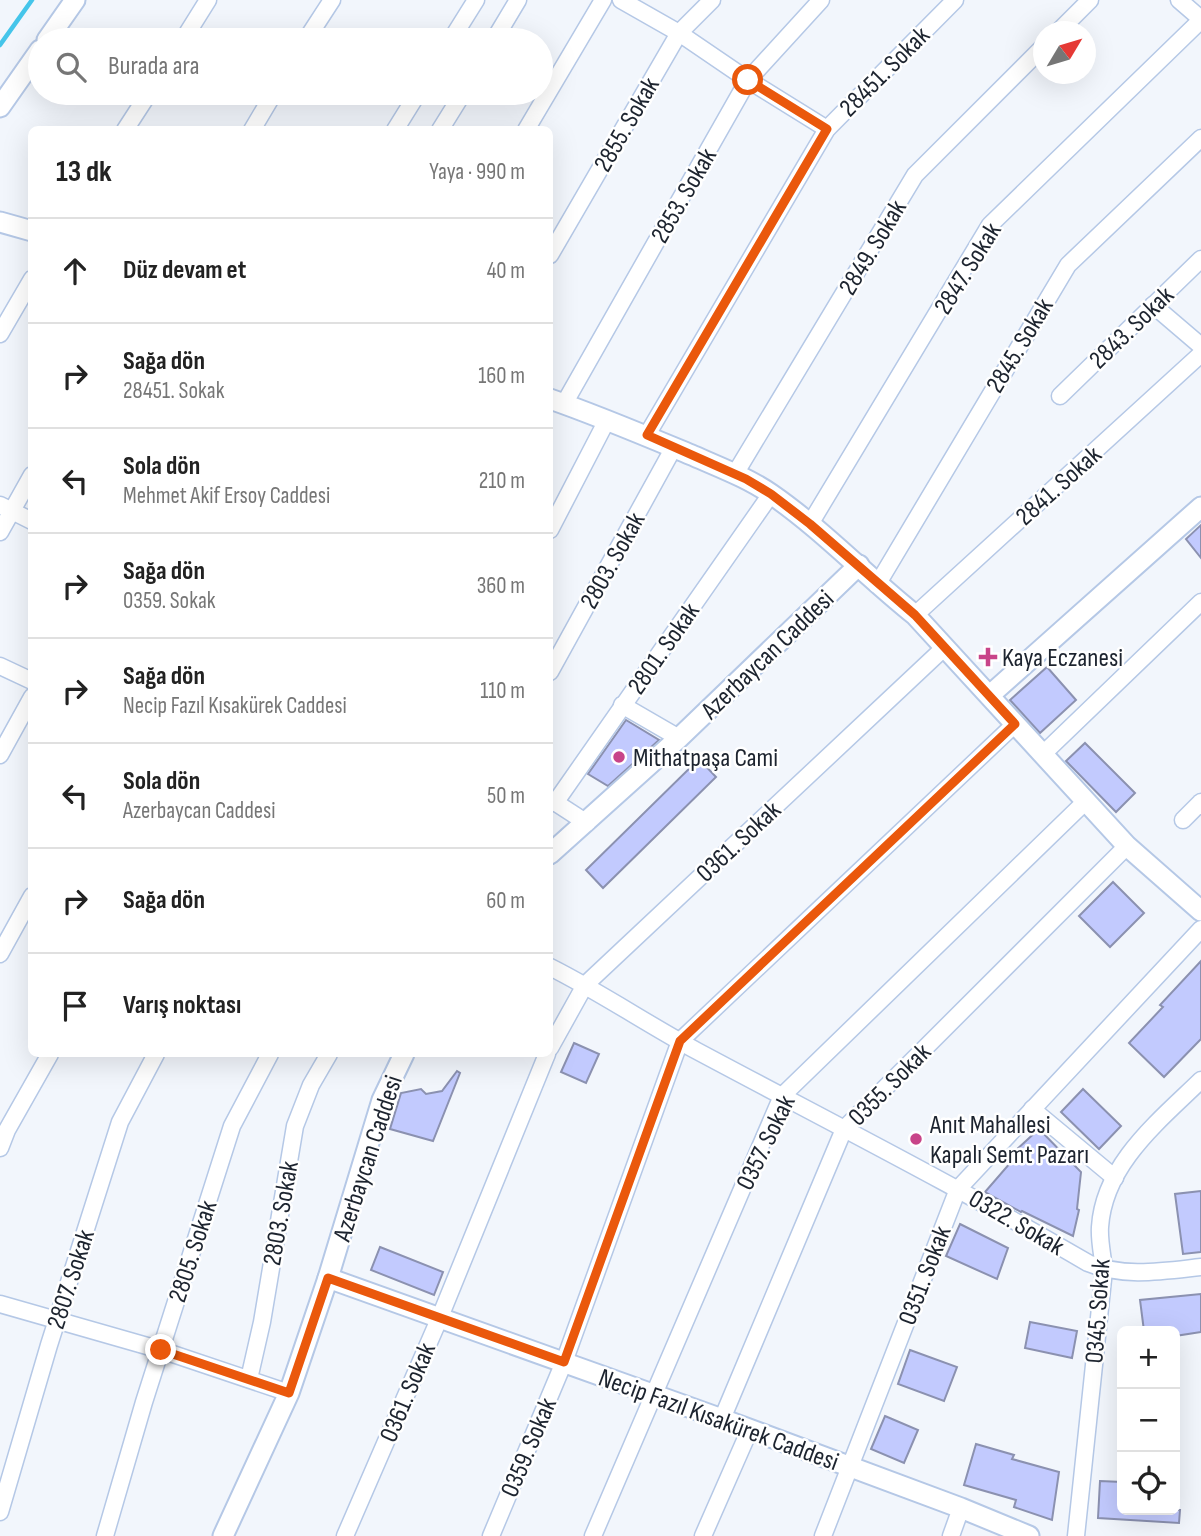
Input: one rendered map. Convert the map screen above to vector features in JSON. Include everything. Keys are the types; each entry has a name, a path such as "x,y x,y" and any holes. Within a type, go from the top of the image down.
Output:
{"street":[{"path":"55,28 75,0"},
{"path":"190,28 208,0"},
{"path":"314,28 332,0"},
{"path":"458,28 476,0"},
{"path":"501,28 518,0"},
{"path":"553,84 603,0"},
{"path":"621,0 679,33 827,129"},
{"name":"2855. Sokak","path":"553,250 679,33 712,0"},
{"name":"2853. Sokak","path":"557,402 748,80 821,0"},
{"name":"28451. Sokak","path":"647,435 827,129 955,0"},
{"path":"1069,21 1090,0"},
{"path":"1180,0 1201,19"},
{"name":"2847. Sokak","path":"810,524 990,225 1201,19"},
{"name":"2849. Sokak","path":"735,474 915,175 1033,58"},
{"path":"0,107 28,67"},
{"path":"128,126 141,105"},
{"path":"254,126 267,105"},
{"path":"397,126 411,105"},
{"path":"442,126 456,105"},
{"path":"528,126 541,105"},
{"name":"2845. Sokak","path":"877,585 1068,265 1201,138"},
{"path":"0,222 28,230"},
{"name":"2843. Sokak","path":"1060,396 1201,259"},
{"path":"0,334 28,286"},
{"path":"1153,305 1201,346"},
{"name":"2841. Sokak","path":"915,615 1201,354"},
{"path":"557,402 647,435 735,474 771,494 810,524 859,565 877,585 915,615 1127,846 1201,911"},
{"path":"553,524 607,420"},
{"name":"2803. Sokak","path":"553,667 674,447"},
{"path":"0,532 6,508 28,480"},
{"name":"2801. Sokak","path":"553,800 771,494"},
{"path":"990,695 1201,507"},
{"path":"6,508 28,519"},
{"name":"Azerbaycan Caddesi","path":"553,851 679,738 859,565"},
{"path":"1042,754 1201,602"},
{"name":"0361. Sokak","path":"553,1043 585,985 944,647"},
{"path":"0,666 28,679"},
{"path":"0,755 28,703"},
{"path":"622,705 679,738"},
{"name":"0359. Sokak","path":"491,1536 564,1362 680,1041 1015,724"},
{"name":"0357. Sokak","path":"593,1536 782,1096 1086,801"},
{"path":"553,802 587,823"},
{"path":"1183,820 1201,802"},
{"name":"0355. Sokak","path":"723,1419 844,1129 1127,846"},
{"path":"0,954 28,903"},
{"name":"0351. Sokak","path":"823,1536 958,1189 1201,929"},
{"name":"0322. Sokak","path":"553,969 680,1041 958,1189 1088,1263 1104,1270 1153,1272 1201,1267"},
{"path":"0,1148 7,1130 48,1057"},
{"name":"2807. Sokak","path":"0,1512 56,1321 120,1122 154,1057"},
{"name":"2805. Sokak","path":"105,1536 232,1126 268,1057"},
{"name":"2803. Sokak","path":"249,1380 262,1322 295,1126 312,1084 327,1057"},
{"name":"Azerbaycan Caddesi","path":"223,1536 289,1393 328,1278 382,1100 403,1057"},
{"name":"0361. Sokak","path":"345,1536 440,1317 546,1057"},
{"name":"0345. Sokak","path":"1076,1536 1104,1270 1100,1228 1108,1188 1137,1142 1201,1080"},
{"path":"1032,1109 1115,1178"},
{"name":"Necip Fazıl Kısakürek Caddesi","path":"328,1278 723,1419 1029,1536"},
{"path":"0,1304 161,1350 289,1393"},
{"path":"703,1536 750,1429"},
{"path":"951,1536 961,1508"}],"building":[{"path":"1201,525 1201,558 1186,539"},
{"path":"1047,667 1076,700 1040,733 1010,700"},
{"name":"Mithatpaşa Cami","path":"626,720 659,740 608,786 588,774"},
{"path":"1085,743 1135,793 1116,812 1066,761"},
{"path":"699,759 716,777 603,888 586,870"},
{"path":"1113,882 1144,913 1110,947 1079,916"},
{"path":"1201,961 1201,1039 1164,1077 1129,1043"},
{"path":"574,1043 599,1054 586,1083 561,1072"},
{"path":"457,1071 460,1073 433,1141 390,1129 401,1093 421,1089 426,1094 442,1091"},
{"path":"1083,1089 1121,1126 1099,1149 1061,1112"},
{"path":"1039,1129 1081,1172 1079,1210 1073,1236 985,1192 1018,1154 1015,1151"},
{"path":"1201,1191 1201,1252 1183,1254 1175,1194"},
{"path":"960,1224 1008,1248 997,1279 946,1256"},
{"path":"380,1247 443,1272 434,1295 371,1270"},
{"path":"1201,1294 1201,1332 1180,1335 1180,1326 1143,1326 1140,1300"},
{"path":"1030,1322 1077,1331 1072,1358 1025,1348"},
{"path":"910,1350 957,1367 944,1401 898,1384"},
{"path":"885,1416 918,1430 904,1463 871,1449"},
{"path":"976,1444 1014,1455 1012,1459 1059,1472 1052,1520 1014,1507 1016,1500 964,1485"},
{"path":"1100,1481 1117,1482 1117,1515 1180,1515 1179,1523 1098,1518"}],"waterway":[{"path":"0,45 32,0"}],"place":[{"name":"Kaya Eczanesi","path":"988,657"},
{"name":"Mithatpaşa Cami","path":"619,757"},
{"name":"Anıt Mahallesi Kapalı Semt Pazarı","path":"916,1139"}],"route":[{"path":"161,1350 289,1393 328,1278 564,1362 680,1041 1015,724 915,615 877,585 859,565 810,524 771,494 746,479 647,435 827,129 748,80"}]}
